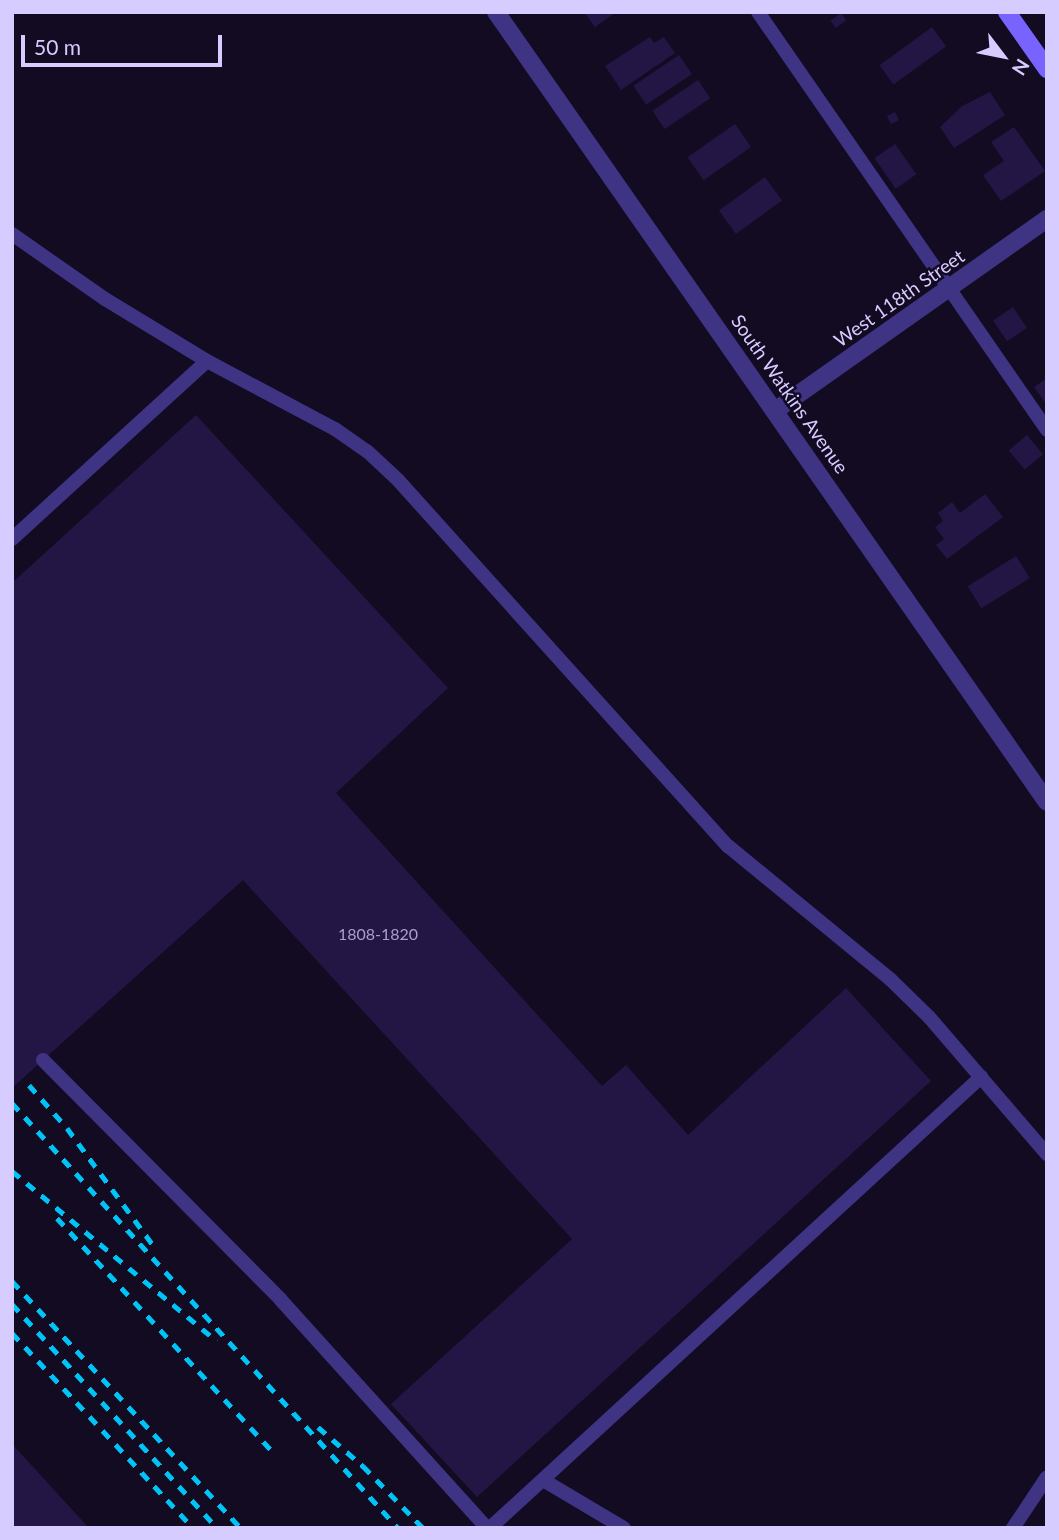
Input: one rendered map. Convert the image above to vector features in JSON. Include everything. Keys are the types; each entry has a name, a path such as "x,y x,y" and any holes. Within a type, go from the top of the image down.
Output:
{"main road":[{"path":"1007,12 1047,69"}],"street":[{"name":"South Watkins Avenue","path":"496,12 1047,802"},
{"name":"West 118th Street","path":"776,411 1047,219"}],"lane":[{"path":"758,12 1047,429"},
{"path":"12,234 105,299 207,361 335,429 367,451 398,480 728,846 891,980 929,1017 1047,1154"},
{"path":"12,539 207,361"},
{"path":"43,1060 280,1299 489,1528 981,1077"},
{"path":"1013,1528 1047,1476"},
{"path":"543,1480 624,1528"}],"building":[{"path":"584,12 616,12 595,27"},
{"path":"841,13 846,20 836,28 830,21"},
{"path":"932,27 946,46 894,85 879,65"},
{"path":"650,37 654,43 664,37 675,53 621,90 605,66"},
{"path":"679,55 692,74 646,105 633,86"},
{"path":"698,80 710,98 665,129 652,111"},
{"path":"990,92 1005,115 954,148 940,127 962,106"},
{"path":"895,112 899,120 891,124 887,116"},
{"path":"735,124 751,147 704,180 687,157"},
{"path":"1014,127 1045,171 1001,201 983,175 1004,161 991,142"},
{"path":"895,144 916,174 896,189 875,158"},
{"path":"765,177 782,200 736,234 719,211"},
{"path":"1013,307 1027,328 1007,341 993,320"},
{"path":"1047,378 1047,405 1034,387"},
{"path":"196,415 448,688 336,793 602,1086 626,1065 688,1135 846,988 931,1081 477,1497 391,1404 572,1239 243,880 12,1088 12,583"},
{"path":"1027,435 1043,454 1025,470 1009,450"},
{"path":"985,494 1003,517 947,559 936,545 944,539 935,527 943,521 938,513 952,502 960,513"},
{"path":"1016,556 1030,578 981,608 968,586"},
{"path":"12,1444 89,1528 12,1528"}],"railway":[{"path":"29,1085 67,1128 155,1248"},
{"path":"12,1103 398,1528"},
{"path":"12,1171 217,1341"},
{"path":"57,1218 275,1454"},
{"path":"12,1281 241,1528"},
{"path":"12,1304 217,1528"},
{"path":"12,1333 193,1528"},
{"path":"318,1427 363,1466 423,1528"}]}
